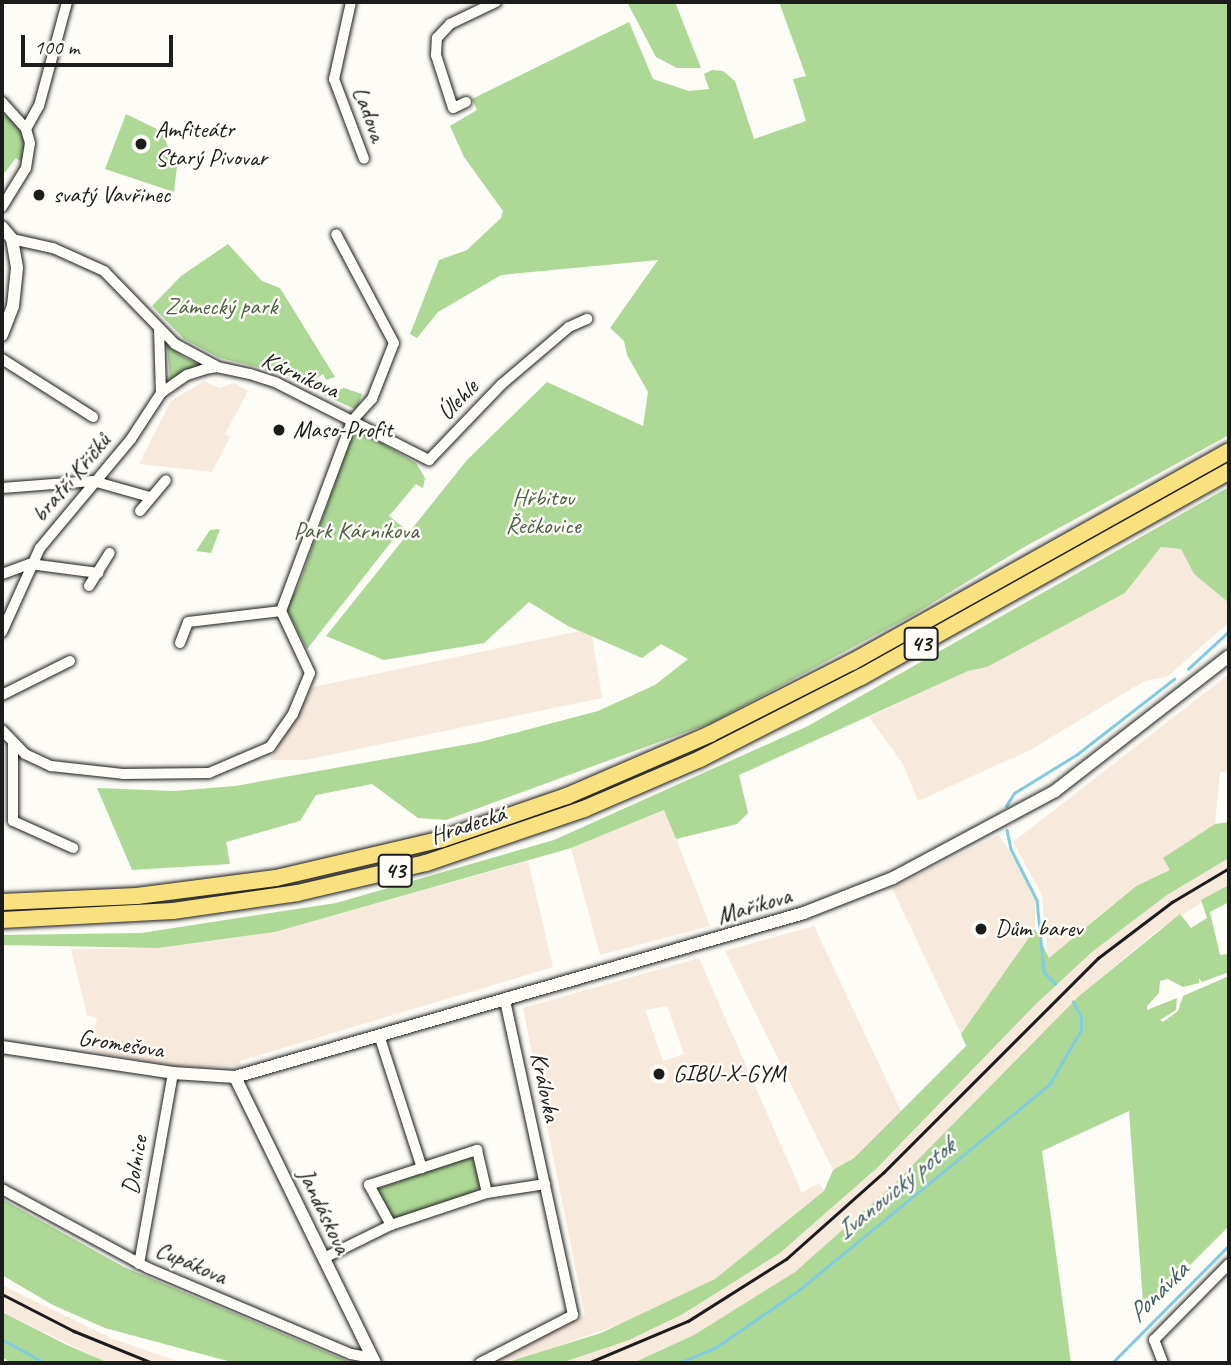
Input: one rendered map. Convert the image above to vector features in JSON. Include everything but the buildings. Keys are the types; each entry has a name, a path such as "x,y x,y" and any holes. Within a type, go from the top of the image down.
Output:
{"highway":[{"name":"43","path":"2,901 217,888 328,868 442,839 635,768 852,662 1229,451"},
{"name":"Hradecká","path":"2,920 173,911 367,878 477,847 584,809 764,728 1229,471"},
{"path":"2,894 36,901"}],"street":[{"path":"26,129 39,106 67,2"},
{"name":"Ladova","path":"352,2 334,79 365,159"},
{"path":"466,102 453,107 436,55 437,38 450,24 496,2"},
{"path":"2,102 26,129 30,143 26,168 2,207"},
{"path":"2,227 12,239 15,292 2,335"},
{"path":"337,234 394,343 372,399 352,422"},
{"name":"Kárníkova","path":"12,239 53,248 104,271 159,330 182,349 217,367 275,382 352,422 281,611"},
{"name":"Úlehle","path":"352,422 429,460 502,384 569,327 587,319"},
{"path":"159,330 161,393"},
{"path":"2,359 93,417"},
{"path":"161,393 187,375 217,367"},
{"name":"bratří Křičků","path":"2,632 30,564 93,481 131,439 161,393"},
{"path":"140,510 166,480"},
{"name":"bratří Křičků","path":"2,488 93,481 150,498"},
{"path":"89,586 110,554"},
{"path":"2,573 30,564 98,573"},
{"path":"2,730 13,744 51,766 105,772 209,773 270,747 300,702 310,673 281,611 188,622 180,643"},
{"name":"Maříkova","path":"235,1077 804,913 893,878 1055,792 1229,656"},
{"path":"2,695 70,661"},
{"path":"13,744 13,821 73,848"},
{"name":"Královka","path":"480,1363 573,1315 505,1000"},
{"path":"379,1035 422,1168"},
{"name":"Gromešova","path":"2,1047 173,1073 235,1077"},
{"name":"Dolnice","path":"139,1264 173,1073"},
{"name":"Jandáskova","path":"235,1077 373,1361"},
{"path":"391,1225 369,1185 477,1150 487,1193"},
{"path":"324,1258 391,1225 487,1193 545,1184"},
{"name":"Cupákova","path":"2,1189 139,1264 373,1361"},
{"path":"1163,1363 1154,1340 1229,1264"}],"shaded area":[{"path":"204,381 220,388 234,383 248,391 225,434 230,437 212,472 139,464 171,401"},
{"path":"1161,547 1181,549 1194,574 1229,603 1229,622 1167,677 1144,681 1032,749 918,801 903,764 869,717 968,671 987,667 1125,593"},
{"path":"580,631 592,636 602,698 305,760 270,760 313,687"},
{"path":"1229,674 1229,771 1220,772 1215,824 1164,858 1171,870 1135,886 1048,959 1042,895 1013,842"},
{"path":"665,810 710,926 600,955 571,848"},
{"path":"999,835 1035,892 1035,929 961,1034 892,888"},
{"path":"1229,858 1229,885 1157,931 1079,996 893,1185 795,1272 694,1335 638,1361 561,1363 683,1314 780,1253 877,1168 1035,1005 1092,952 1167,895"},
{"path":"528,861 553,967 240,1061 241,1066 179,1067 91,1051 97,1018 87,1015 71,949 158,948 275,932"},
{"path":"814,926 901,1111 854,1158 833,1170 725,951"},
{"path":"699,958 802,1193 819,1183 824,1191 715,1279 653,1312 526,1358 493,1363 585,1315 523,1008","holes":["667,1006 684,1054 663,1061 645,1010"]},
{"path":"2,1285 113,1339 183,1363 104,1361 2,1312"}],"green space":[{"path":"627,2 675,2 701,68 677,68 656,57"},
{"name":"Hřbitov Řečkovice","path":"779,2 1229,2 1229,435 1026,546 911,616 711,723 446,820 418,818 372,784 316,795 300,821 226,842 230,864 132,870 97,788 174,791 235,786 480,742 598,711 655,685 688,659 661,644 642,658 568,626 529,602 484,643 384,660 326,636 467,460 547,382 643,426 648,392 627,355 624,341 610,328 658,260 501,275 438,312 417,338 410,334 439,260 467,250 501,218 503,211 464,157 450,126 477,110 472,99 629,22 653,79 689,91 709,89 704,74 712,70 723,71 735,81 754,139 806,121 793,79 806,76"},
{"path":"2,114 17,122 25,144 23,163 16,158 2,176"},
{"name":"Amfiteátr Starý Pivovar","path":"126,114 161,131 177,166 174,192 105,169"},
{"name":"Zámecký park","path":"228,244 262,281 280,288 335,377 326,380 323,374 307,385 285,374 220,358 184,339 152,306 181,276"},
{"path":"167,345 185,358 203,366 170,379"},
{"path":"344,388 362,394 357,410 324,395"},
{"name":"Park Kárníkova","path":"355,428 416,463 425,478 423,488 416,484 389,516 403,527 307,649 286,608 298,587"},
{"path":"1229,487 1229,603 1194,574 1181,549 1161,547 1125,593 987,667 968,671 739,775 748,813 737,824 676,839 664,810 571,848 275,932 158,948 2,945 2,935 141,933 336,903 554,840 808,726"},
{"path":"220,529 211,553 196,551 210,530"},
{"path":"1229,822 1229,858 1167,895 1092,952 1035,1005 877,1168 780,1253 683,1314 629,1340 561,1363 505,1363 601,1333 715,1279 824,1191 833,1170 854,1158 966,1046 961,1034 1035,929 1049,958 1136,886 1170,870 1163,858 1215,824"},
{"path":"1229,885 1229,902 1210,912 1220,955 1229,954 1229,972 1202,982 1199,978 1199,983 1183,987 1168,979 1160,981 1159,993 1147,1006 1147,1010 1177,998 1176,1010 1160,1020 1163,1022 1178,1011 1183,996 1229,976 1229,1226 1190,1265 1184,1259 1167,1288 1143,1302 1129,1111 1042,1151 1071,1363 633,1363 694,1335 795,1272 893,1185 1079,996 1180,914 1191,928 1207,918 1201,900"},
{"path":"468,1157 474,1161 480,1186 472,1195 391,1220 378,1195 380,1188"},
{"path":"2,1199 124,1267 352,1363 235,1363 105,1328 53,1305 2,1275"},
{"path":"2,1312 109,1363 11,1363 2,1357"}],"waterway":[{"name":"Ivanovický potok","path":"1188,669 1229,631"},
{"name":"Ivanovický potok","path":"1006,806 1014,793 1076,755 1174,679"},
{"name":"Ivanovický potok","path":"1007,830 1011,849 1037,900 1044,972 1055,983"},
{"name":"Ivanovický potok","path":"679,1363 715,1348 799,1290 1049,1085 1081,1030 1081,1017 1073,1002"},
{"name":"Ponávka","path":"1112,1363 1229,1245"},
{"name":"Ponávka","path":"2,1339 45,1363"}],"railway":[{"path":"588,1363 688,1321 786,1259 883,1173 1098,958 1172,902 1229,868"},
{"path":"2,1294 74,1331 153,1363"}],"place":[{"name":"Amfiteátr Starý Pivovar","path":"141,144"},
{"name":"svatý Vavřinec","path":"39,195"},
{"name":"Maso-Profit","path":"279,430"},
{"name":"Dům barev","path":"981,929"},
{"name":"GIBU-X-GYM","path":"659,1074"}]}
